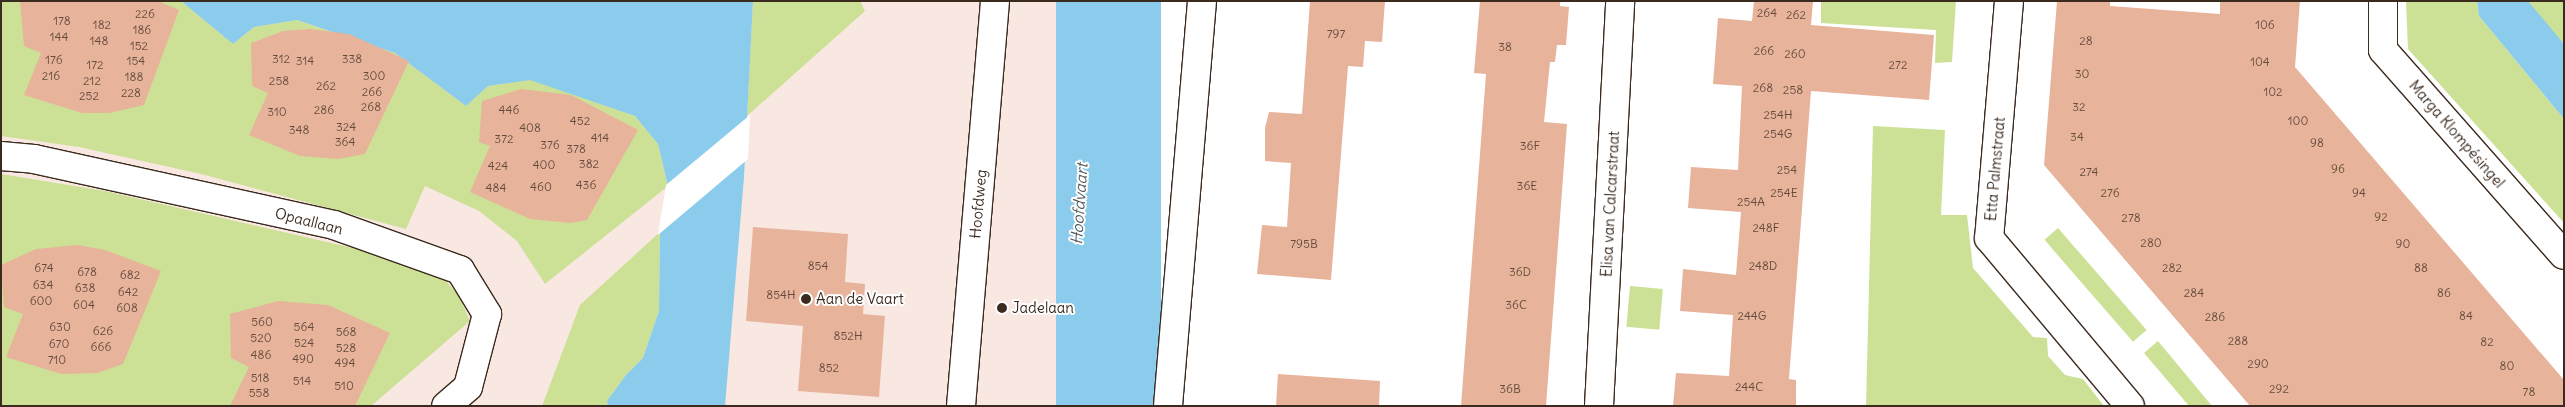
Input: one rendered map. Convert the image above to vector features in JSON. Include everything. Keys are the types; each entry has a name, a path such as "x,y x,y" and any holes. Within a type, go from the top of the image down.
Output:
{"street":[{"name":"Hoofdweg","path":"961,406 995,1"},
{"path":"1168,406 1202,1"},
{"name":"Elisa van Calcarstraat","path":"1599,406 1620,1"},
{"name":"Etta Palmstraat","path":"2009,1 1989,238 2130,406"},
{"name":"Marga Klompésingel","path":"2383,1 2384,50 2564,255"},
{"name":"Opaallaan","path":"1,156 34,159 334,225 460,270 487,314 468,386 446,406"}],"shaded area":[{"path":"1,1 1092,1 1092,406 1,406"}],"green space":[{"path":"2,1 181,1 233,44 254,27 297,20 395,53 466,106 488,86 530,79 635,116 658,144 668,186 545,284 517,241 479,211 425,186 406,229 201,174 79,147 1,136"},
{"path":"753,1 860,1 865,11 747,116"},
{"path":"1821,1 1956,1 1952,62 1935,63 1936,30 1821,23"},
{"path":"2406,1 2477,1 2479,16 2564,119 2564,223 2408,49"},
{"path":"2528,1 2564,1 2564,44 2529,5"},
{"path":"1873,126 1945,130 1941,215 1967,215 1973,268 2033,337 2047,338 2048,356 2065,375 2083,379 2104,406 1866,406"},
{"path":"1,174 105,191 392,257 440,274 459,296 470,321 371,406 1,406"},
{"path":"2058,228 2147,330 2133,342 2044,240"},
{"path":"660,232 659,311 643,358 626,375 607,401 608,406 542,406 580,305"},
{"path":"1630,286 1663,289 1659,330 1626,327"},
{"path":"2158,341 2212,406 2189,406 2144,353"}],"water":[{"path":"181,1 753,1 744,177 725,406 608,406 607,401 626,375 643,358 659,311 660,232 668,186 658,144 635,116 530,80 488,86 466,106 395,53 297,20 254,27 233,44"},
{"name":"Hoofdvaart","path":"1056,1 1161,1 1161,406 1056,406"},
{"path":"2477,1 2528,1 2564,44 2564,119 2479,16"}],"pier":[{"path":"750,115 748,159 658,235 666,185"}],"building":[{"path":"20,1 158,1 179,10 144,105 109,113 82,113 24,95 41,53 24,46"},
{"path":"1310,1 1385,1 1382,42 1365,41 1363,67 1348,66 1331,280 1257,274 1262,225 1287,227 1291,163 1265,161 1265,128 1269,112 1302,114"},
{"path":"1480,1 1560,1 1560,6 1569,7 1566,45 1557,45 1555,62 1550,62 1544,122 1567,124 1546,406 1461,406 1486,74 1474,73"},
{"path":"1754,1 1813,1 1811,25 1934,35 1929,100 1811,91 1789,379 1796,380 1796,406 1673,406 1676,373 1729,376 1733,315 1680,311 1683,269 1736,275 1741,212 1688,208 1691,167 1738,170 1742,86 1713,84 1718,18 1752,21"},
{"path":"2057,1 2110,1 2110,6 2220,14 2220,1 2300,1 2295,67 2564,380 2564,406 2250,406 2044,165"},
{"path":"310,29 349,34 409,61 365,154 338,159 300,156 249,135 268,93 252,86 251,43 283,31"},
{"path":"521,89 571,95 638,130 587,220 571,223 530,219 470,192 490,146 479,142 482,101"},
{"name":"Aan de Vaart","path":"753,227 848,234 845,282 865,284 863,314 885,316 879,397 798,391 803,326 746,321"},
{"path":"78,245 105,250 161,271 123,364 97,373 61,374 6,357 23,314 4,307 1,265 36,249"},
{"path":"278,301 328,305 390,333 355,406 230,406 249,367 231,358 230,314"},
{"path":"1278,374 1380,381 1379,406 1276,406"}],"place":[{"name":"Aan de Vaart","path":"806,299"},
{"name":"Jadelaan","path":"1002,308"}]}
